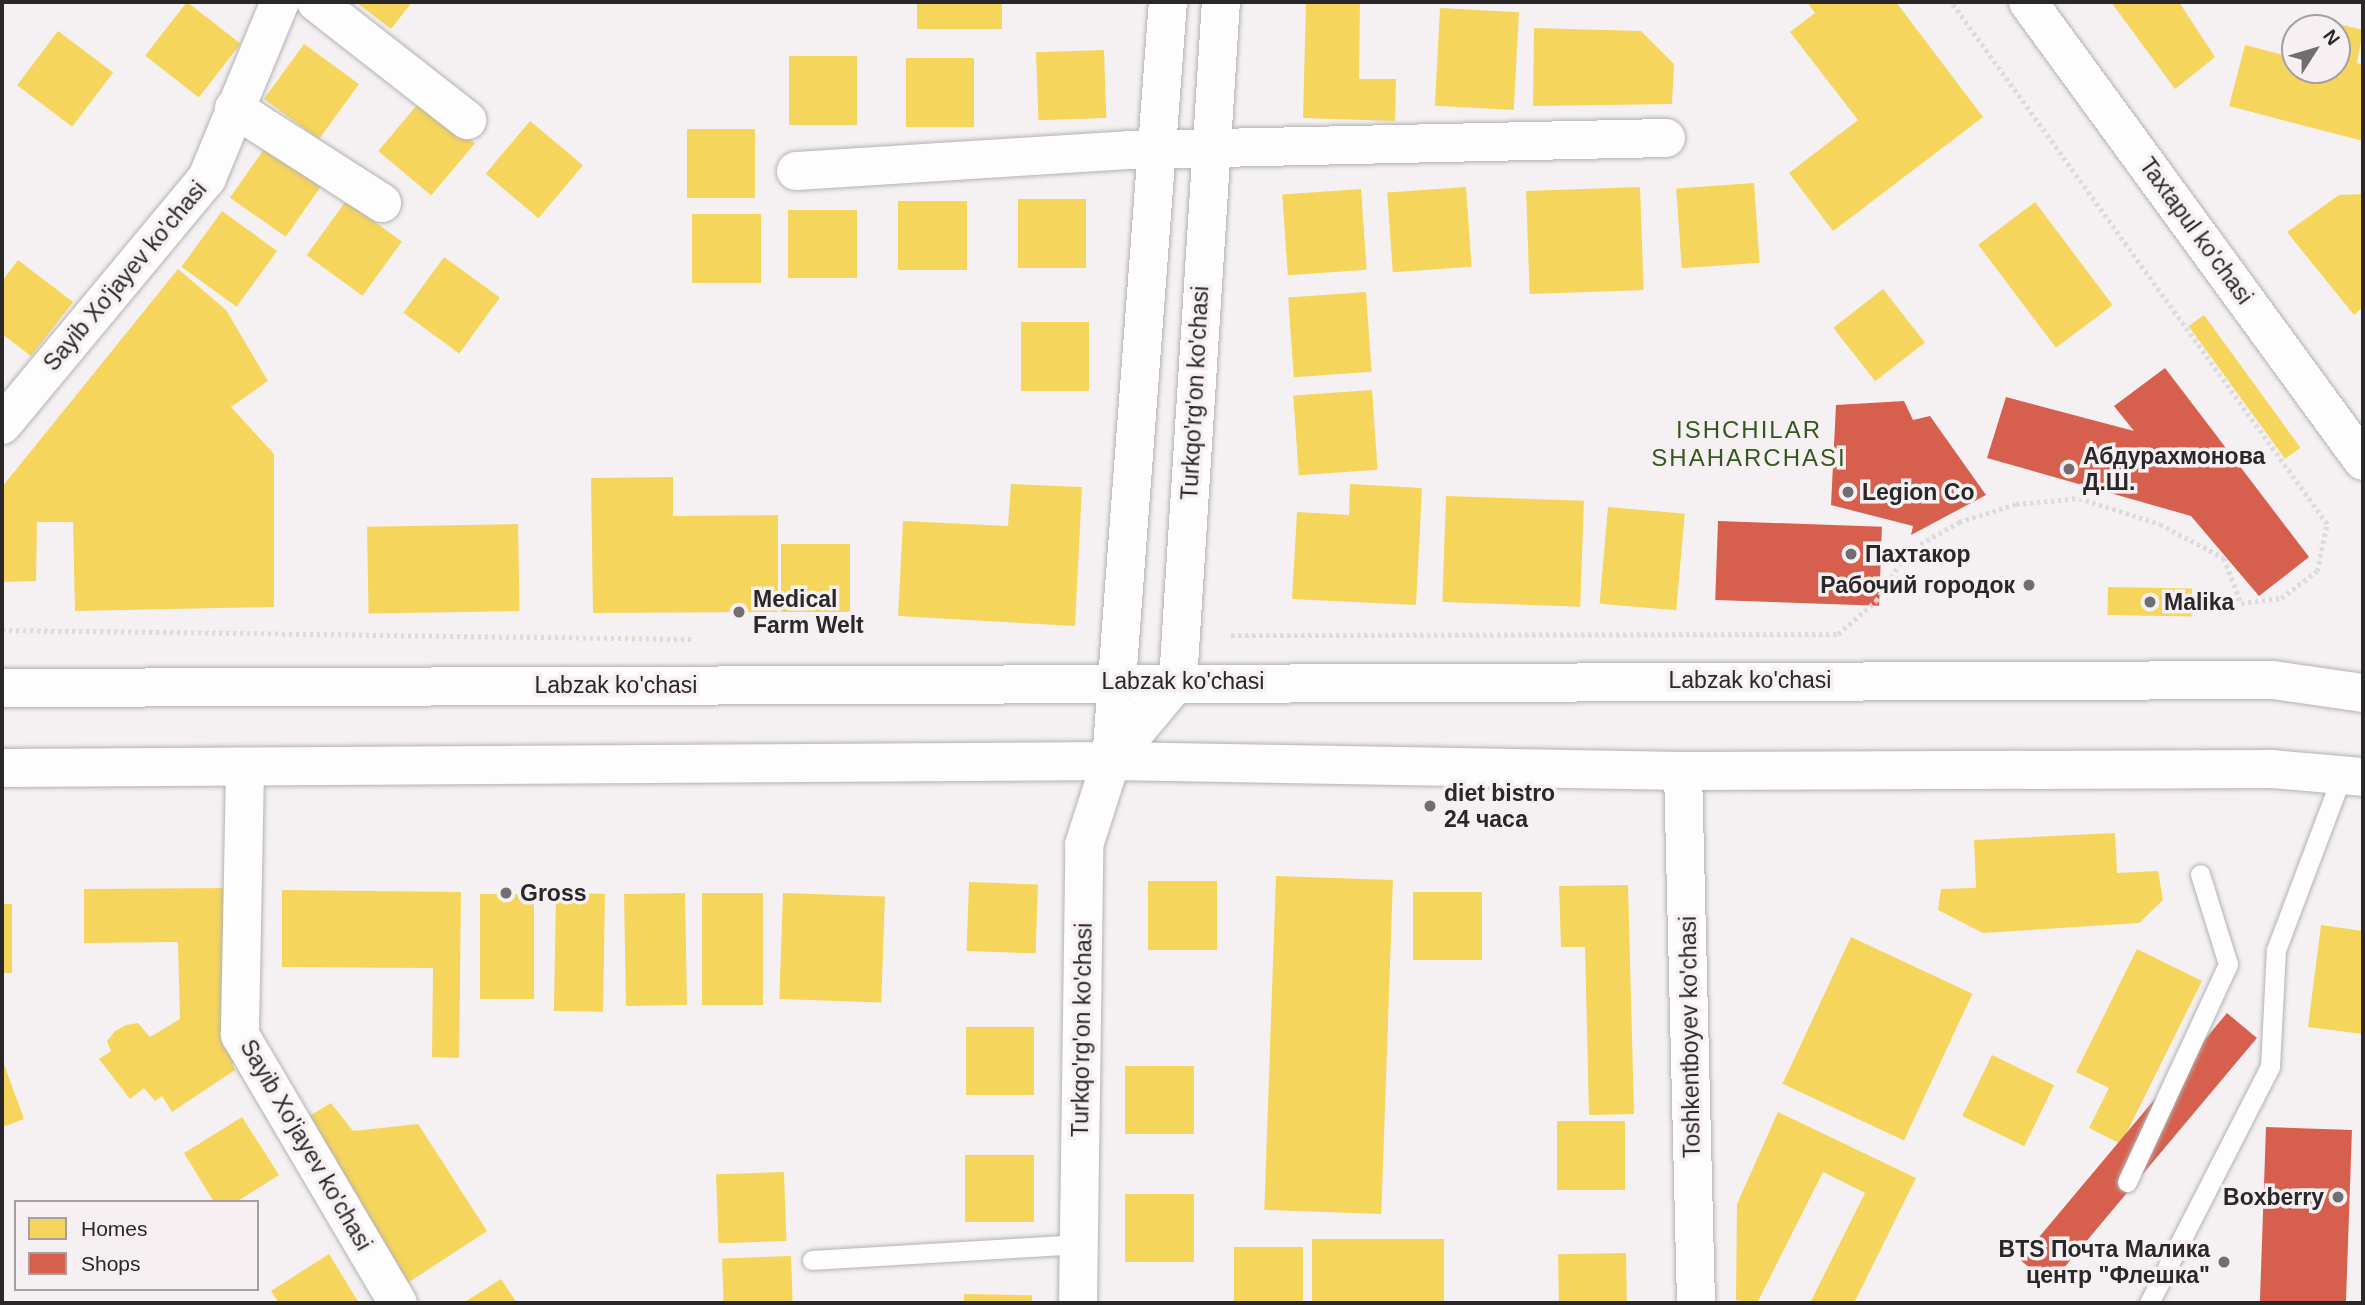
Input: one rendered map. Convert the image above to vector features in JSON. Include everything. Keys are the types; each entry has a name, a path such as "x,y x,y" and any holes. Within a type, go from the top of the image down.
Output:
{"street":[{"path":"316,2 467,120"},
{"name":"Turkqo'rg'on ko'chasi","path":"1078,1303 1083,845 1111,761 1159,151 1168,2"},
{"name":"Turkqo'rg'on ko'chasi","path":"1111,761 1178,681 1221,2"},
{"name":"Taxtapul ko'chasi","path":"2028,2 2363,461"},
{"name":"Sayib Xo'jayev ko'chasi","path":"8,403 207,178 234,108 265,7"},
{"path":"234,108 382,203"},
{"path":"796,171 1210,149 1666,138"},
{"name":"Labzak ko'chasi","path":"2,688 1178,681 2273,680 2363,693"},
{"path":"2,768 245,769 1111,761 1683,771 2272,769 2353,776"},
{"name":"Sayib Xo'jayev ko'chasi","path":"245,769 240,1035 398,1303"},
{"name":"Toshkentboyev ko'chasi","path":"1683,771 1696,1303"}],"lane":[{"path":"2149,1303 2270,1067 2276,950 2353,776"},
{"path":"2127,1182 2228,964 2200,874"},
{"path":"812,1260 1080,1244"}],"path":[{"path":"1231,635 1838,634 1876,601 1908,551 1959,522 2016,504 2079,498 2160,524 2224,558 2241,603 2281,598 2317,571 2327,524 1951,2"},
{"path":"2,630 700,639"}],"building: Homes":[{"path":"187,2 241,44 199,97 145,56"},
{"path":"356,2 412,2 391,29"},
{"path":"917,2 1002,2 1002,29 917,29"},
{"path":"1306,2 1360,2 1359,79 1396,79 1395,121 1303,118"},
{"path":"1807,2 1896,2 1983,117 1833,231 1789,173 1858,120 1790,32 1815,13"},
{"path":"2111,2 2179,2 2215,57 2175,89"},
{"path":"1440,8 1519,12 1514,110 1435,106"},
{"path":"2351,27 2363,30 2357,63 2363,65 2363,141 2229,106 2245,45 2281,54 2281,84 2351,84"},
{"path":"1534,28 1641,31 1674,64 1672,104 1533,106"},
{"path":"58,31 113,73 72,127 17,85"},
{"path":"304,44 359,84 319,139 264,99"},
{"path":"1104,50 1106,118 1038,120 1036,52"},
{"path":"789,56 857,56 857,125 789,125"},
{"path":"906,58 974,58 974,127 906,127"},
{"path":"422,99 475,143 431,195 378,151"},
{"path":"530,121 583,165 539,218 486,174"},
{"path":"687,129 755,129 755,198 687,198"},
{"path":"269,142 325,181 286,237 230,198"},
{"path":"1754,183 1760,263 1682,268 1676,188"},
{"path":"1466,187 1472,267 1393,272 1387,193"},
{"path":"1640,187 1644,290 1530,294 1526,191"},
{"path":"1361,189 1367,270 1288,275 1282,195"},
{"path":"2363,194 2363,307 2354,315 2287,232 2339,195"},
{"path":"1018,199 1086,199 1086,268 1018,268"},
{"path":"346,201 402,242 362,296 307,255"},
{"path":"898,201 967,201 967,270 898,270"},
{"path":"2035,202 2113,305 2056,348 1978,245"},
{"path":"788,210 857,210 857,278 788,278"},
{"path":"222,211 277,251 236,307 181,267"},
{"path":"692,214 761,214 761,283 692,283"},
{"path":"444,257 500,298 459,353 403,313"},
{"path":"18,260 73,302 31,356 2,334 2,281"},
{"path":"178,269 226,310 268,381 231,407 274,454 274,607 75,611 73,522 37,522 36,581 2,582 2,487"},
{"path":"1883,289 1925,343 1875,381 1833,328"},
{"path":"1366,292 1372,372 1294,377 1288,297"},
{"path":"2204,315 2300,448 2285,459 2189,326"},
{"path":"1021,322 1089,322 1089,391 1021,391"},
{"path":"1372,390 1378,470 1299,475 1293,396"},
{"path":"673,477 673,516 778,515 778,612 593,613 591,478"},
{"path":"1011,484 1082,487 1075,626 898,616 903,521 1008,526"},
{"path":"1350,484 1422,488 1416,605 1292,599 1297,512 1349,515"},
{"path":"1446,496 1584,501 1580,607 1442,602"},
{"path":"1608,507 1685,514 1676,610 1600,604"},
{"path":"518,524 520,611 369,614 367,527"},
{"path":"781,544 850,544 850,612 781,612"},
{"name":"Malika","path":"2108,587 2192,588 2191,616 2108,615"},
{"path":"2115,833 2117,873 2158,871 2163,900 2139,923 1983,933 1938,910 1941,889 1976,888 1974,840"},
{"path":"1276,876 1393,880 1381,1214 1264,1210"},
{"path":"1148,881 1217,881 1217,950 1148,950"},
{"path":"969,882 1038,884 1036,953 967,951"},
{"path":"1628,885 1634,1114 1589,1115 1585,947 1561,947 1559,886"},
{"path":"233,888 246,1054 232,1064 235,1070 172,1112 162,1096 155,1101 144,1088 130,1099 99,1059 111,1051 107,1041 115,1031 126,1025 138,1023 150,1037 180,1019 178,942 84,943 84,889"},
{"path":"282,890 461,892 459,1058 432,1057 433,968 282,967"},
{"path":"1413,892 1482,892 1482,960 1413,960"},
{"path":"556,893 605,894 603,1012 554,1011"},
{"path":"685,893 687,1005 626,1006 624,894"},
{"path":"702,893 763,893 763,1005 702,1005"},
{"path":"783,893 885,897 881,1002 779,999"},
{"path":"480,894 534,894 534,999 480,999"},
{"path":"2,904 12,904 12,973 2,973"},
{"path":"2321,925 2363,931 2363,1034 2308,1027"},
{"path":"1851,937 1972,994 1904,1140 1783,1084"},
{"path":"2137,949 2202,981 2121,1144 2089,1128 2109,1088 2076,1072"},
{"path":"966,1027 1034,1027 1034,1095 966,1095"},
{"path":"1992,1055 2054,1085 2024,1146 1962,1116"},
{"path":"2,1059 24,1119 2,1127"},
{"path":"1125,1066 1194,1066 1194,1134 1125,1134"},
{"path":"331,1103 353,1131 418,1124 487,1231 403,1286 300,1122"},
{"path":"1778,1112 1916,1178 1854,1303 1810,1303 1865,1193 1823,1172 1757,1303 1736,1300 1737,1204"},
{"path":"242,1117 279,1175 239,1200 213,1200 184,1153"},
{"path":"1557,1121 1625,1121 1625,1190 1557,1190"},
{"path":"965,1155 1034,1155 1034,1222 965,1222"},
{"path":"784,1172 786,1241 718,1243 716,1174"},
{"path":"1125,1194 1194,1194 1194,1262 1125,1262"},
{"path":"1312,1239 1444,1239 1444,1303 1312,1303"},
{"path":"1234,1247 1303,1247 1303,1303 1234,1303"},
{"path":"1626,1253 1627,1303 1559,1303 1558,1254"},
{"path":"329,1254 359,1303 279,1303 271,1291"},
{"path":"791,1256 793,1303 724,1303 722,1258"},
{"path":"501,1279 517,1303 463,1303"},
{"path":"964,1294 1032,1295 1032,1303 964,1303"}],"building: Shops":[{"path":"2165,368 2309,557 2259,596 2191,516 1987,458 2006,397 2134,431 2114,406"},
{"path":"1904,401 1913,420 1930,416 1986,495 1911,535 1913,526 1831,505 1836,405"},
{"path":"1718,521 1882,527 1879,606 1715,600"},
{"path":"2227,1013 2257,1038 2050,1285 2020,1260"},
{"path":"2266,1127 2352,1130 2346,1303 2260,1303"}],"place":[{"name":"Абдурахмонова Д.Ш.","path":"2069,469"},
{"name":"Legion Co","path":"1848,492"},
{"name":"Пахтакор","path":"1851,554"},
{"name":"Рабочий городок","path":"2029,585"},
{"name":"Malika","path":"2150,602"},
{"name":"Medical Farm Welt","path":"739,612"},
{"name":"diet bistro 24 часа","path":"1430,806"},
{"name":"Gross","path":"506,893"},
{"name":"Boxberry","path":"2338,1197"},
{"name":"BTS Почта Малика центр \"Флешка\"","path":"2224,1262"}],"district":[{"name":"ISHCHILAR SHAHARCHASI","path":"1749,444"}]}
